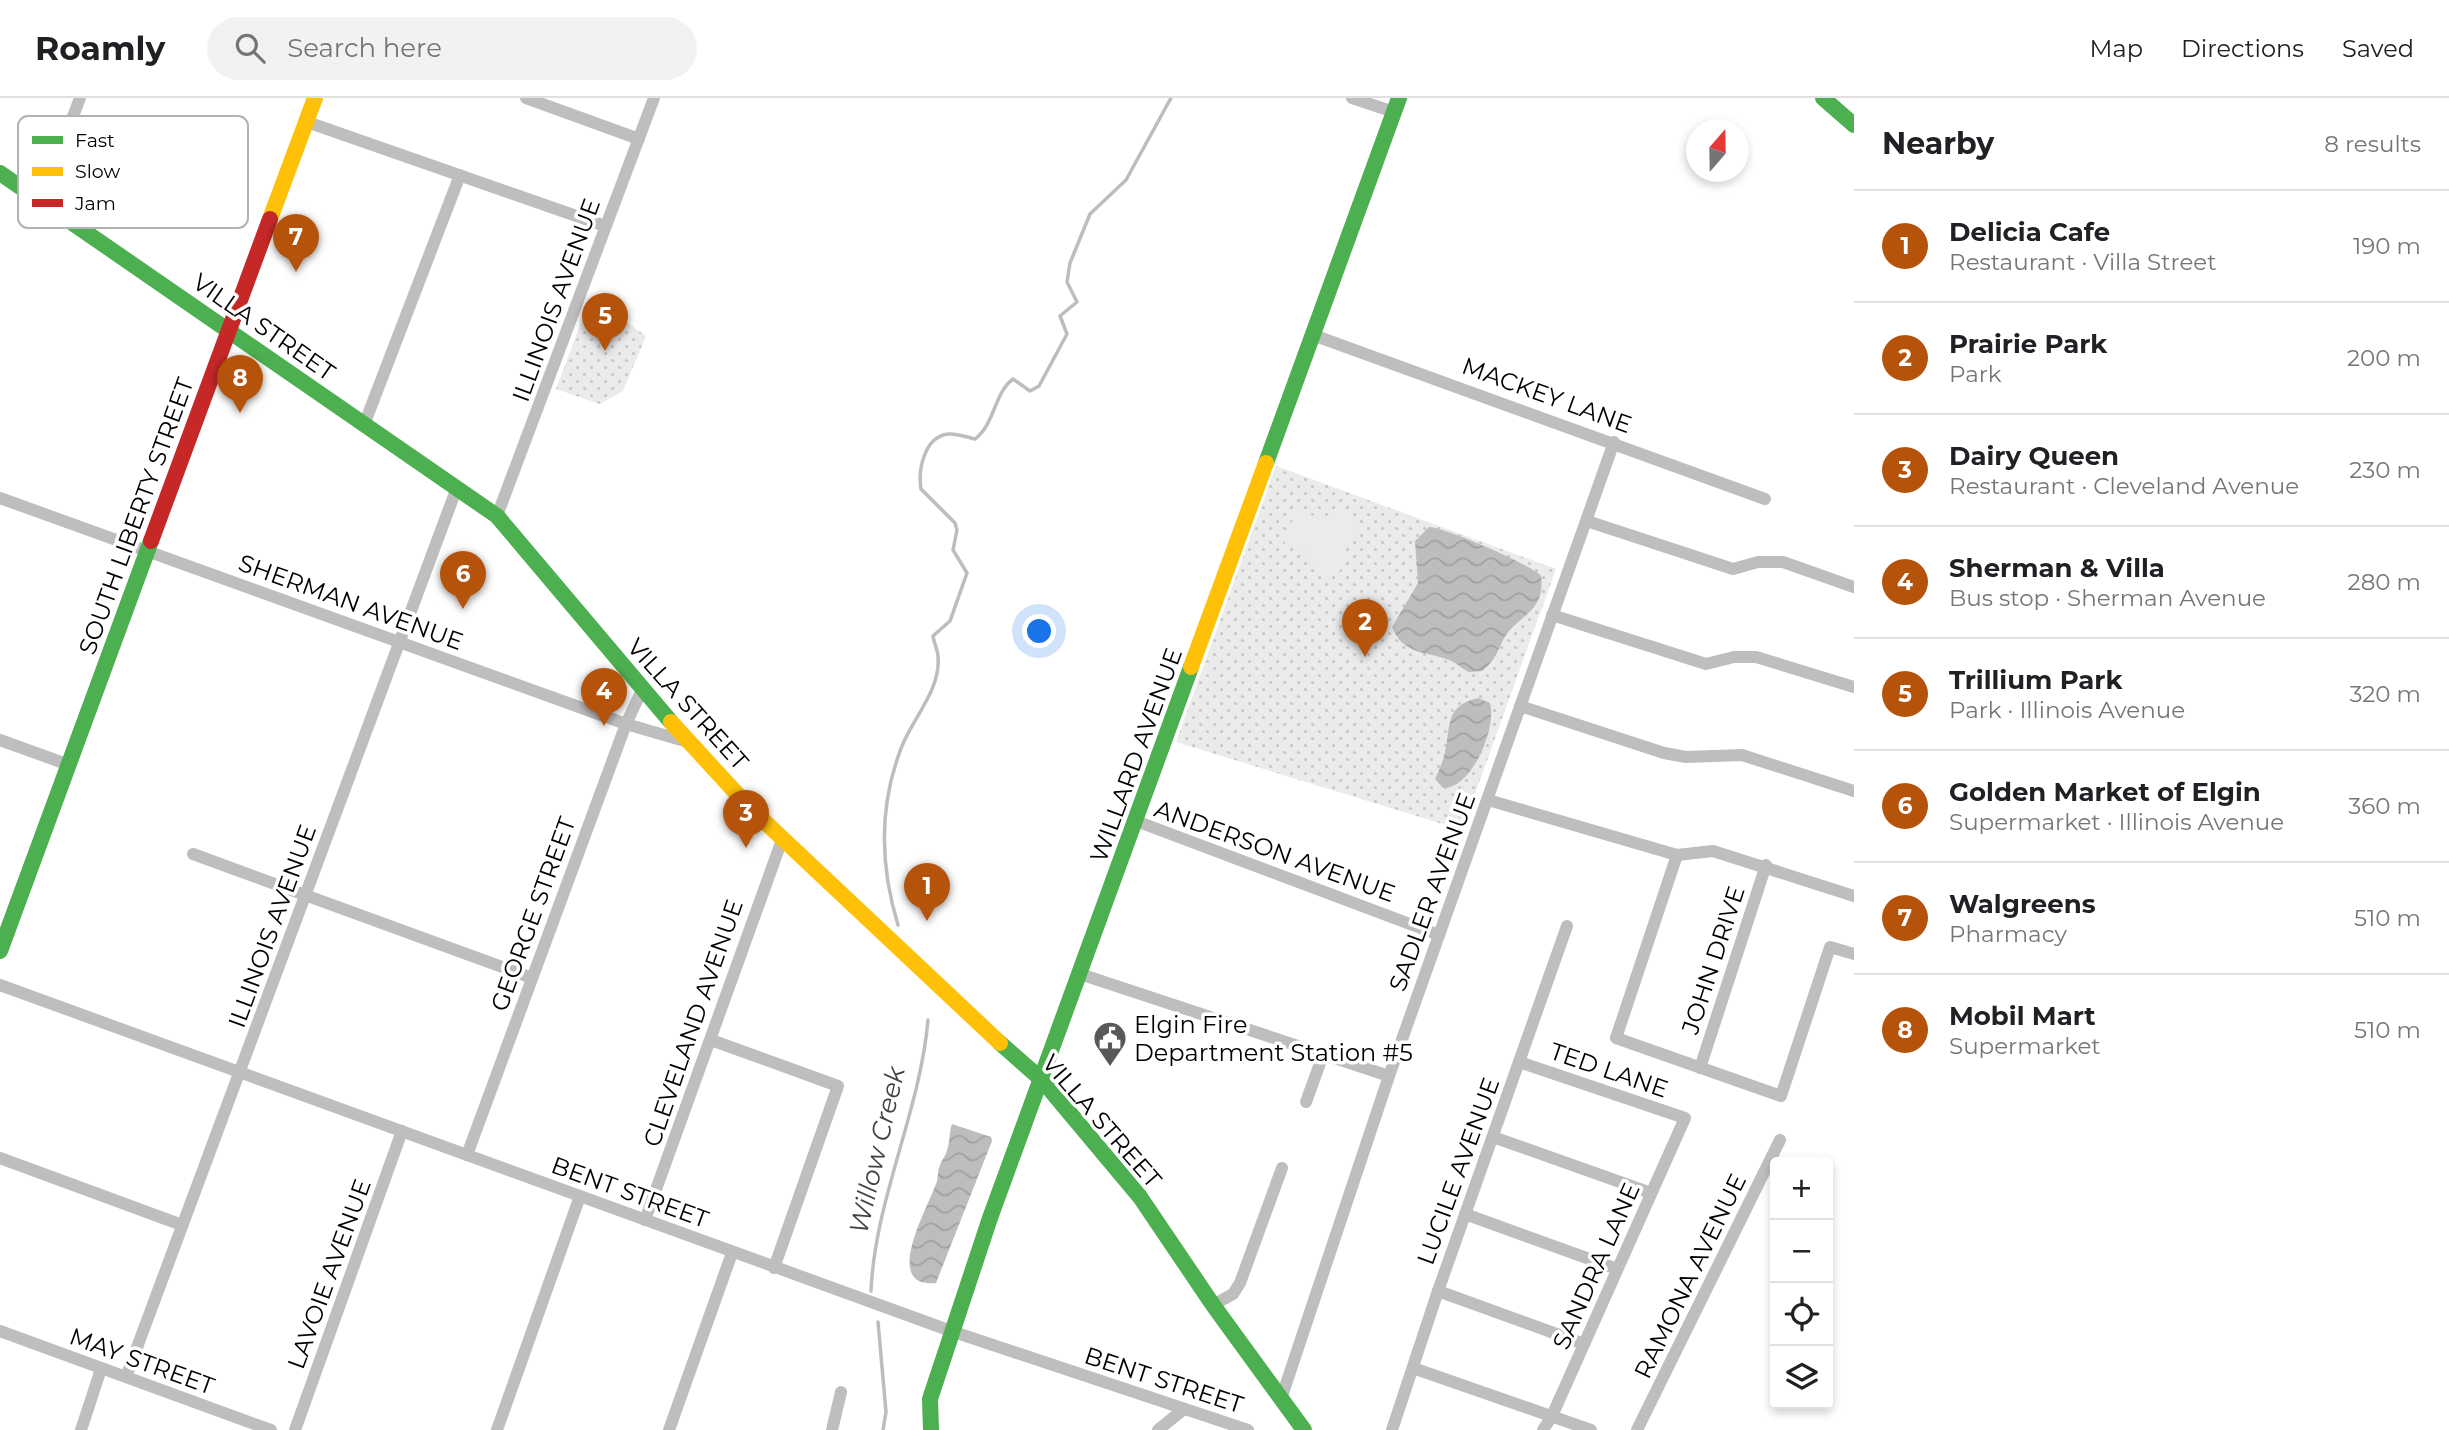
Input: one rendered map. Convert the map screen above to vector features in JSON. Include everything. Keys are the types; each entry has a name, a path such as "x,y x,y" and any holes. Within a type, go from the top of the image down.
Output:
{"main road":[{"name":"SOUTH LIBERTY STREET","path":"0,951 315,98"},
{"path":"1824,98 1854,125"},
{"name":"WILLARD AVENUE","path":"930,1430 930,1399 951,1331 1396,105"},
{"name":"VILLA STREET","path":"0,173 18,185"},
{"name":"VILLA STREET","path":"80,228 497,516 642,690 782,840 1042,1080 1110,1158 1304,1430"}],"street":[{"path":"73,116 80,98"},
{"path":"526,98 639,139"},
{"name":"ILLINOIS AVENUE","path":"497,516 654,98"},
{"path":"1352,98 1396,105"},
{"path":"307,122 605,226"},
{"path":"364,425 460,175"},
{"name":"MACKEY LANE","path":"1313,334 1765,499"},
{"name":"SADLER AVENUE","path":"1281,1399 1389,1076 1614,442"},
{"name":"ILLINOIS AVENUE","path":"126,1377 456,490"},
{"name":"SHERMAN AVENUE","path":"0,498 626,724 688,742"},
{"path":"1587,521 1733,569 1758,562 1783,562 1854,587"},
{"path":"1552,615 1706,664 1734,657 1756,657 1854,687"},
{"name":"GEORGE STREET","path":"467,1155 626,724 642,690"},
{"path":"1520,706 1664,753 1686,757 1742,755 1854,790"},
{"path":"0,740 69,765"},
{"path":"1488,800 1677,855 1713,851 1766,865 1854,896"},
{"name":"ANDERSON AVENUE","path":"1136,821 1439,934"},
{"name":"CLEVELAND AVENUE","path":"645,1220 782,840"},
{"path":"193,854 532,978"},
{"path":"1677,855 1616,1038 1781,1096 1830,947 1854,954"},
{"name":"JOHN DRIVE","path":"1700,1068 1766,865"},
{"name":"LUCILE AVENUE","path":"1392,1430 1438,1291 1567,926"},
{"path":"1080,974 1389,1076"},
{"name":"BENT STREET","path":"0,985 774,1268 951,1331 1248,1430"},
{"path":"711,1040 838,1086 774,1268"},
{"path":"1306,1102 1323,1055"},
{"name":"TED LANE","path":"1519,1062 1685,1118"},
{"name":"SANDRA LANE","path":"1543,1430 1552,1416 1685,1118"},
{"name":"LAVOIE AVENUE","path":"295,1430 402,1131"},
{"path":"1493,1137 1651,1193"},
{"name":"RAMONA AVENUE","path":"1637,1430 1780,1140"},
{"path":"0,1158 182,1225"},
{"path":"1213,1305 1233,1294 1240,1283 1282,1168"},
{"path":"497,1430 580,1196"},
{"path":"1465,1214 1617,1269"},
{"path":"669,1430 732,1253"},
{"path":"1438,1291 1584,1344"},
{"name":"MAY STREET","path":"0,1331 271,1430"},
{"path":"1413,1368 1591,1430"},
{"path":"80,1430 102,1369"},
{"path":"832,1430 841,1392"},
{"path":"1158,1430 1184,1409"}],"shaded area":[{"path":"608,309 646,336 623,391 600,404 556,389 585,312"},
{"path":"1276,466 1556,569 1462,830 1176,742"},
{"path":"1337,509 1350,512 1358,528 1353,538 1342,546 1346,558 1342,569 1326,576 1306,559 1308,552 1284,543 1296,510 1323,519"}],"water":[{"path":"1429,527 1487,547 1541,576 1542,587 1536,604 1506,635 1494,659 1482,671 1469,672 1449,660 1416,651 1402,643 1392,627 1418,583 1415,541"},
{"path":"1478,698 1490,703 1490,727 1486,741 1464,779 1454,786 1443,788 1435,779 1444,756 1451,719 1459,706"},
{"path":"952,1124 991,1137 992,1141 936,1283 919,1281 911,1273 913,1242 946,1154"}],"waterway":[{"name":"Willow Creek","path":"898,925 885,858 889,790 902,746 935,680 938,657 933,636 950,621 967,573 953,550 957,530 955,523 921,489 924,456 933,441 940,436 954,434 975,439 982,433 1002,392 1013,379 1030,391 1039,386 1067,334 1060,316 1077,302 1067,282 1070,263 1090,214 1126,180 1171,98"},
{"name":"Willow Creek","path":"871,1291 880,1223 916,1088 928,1020"},
{"name":"Willow Creek","path":"878,1322 886,1412 883,1430"}],"traffic: fast":[{"path":"1266,463 1399,98"},
{"path":"1823,98 1854,125"},
{"path":"0,173 18,185"},
{"path":"80,228 497,516 671,722"},
{"path":"0,951 151,541"},
{"path":"931,1430 930,1399 990,1218 1191,667"},
{"path":"1000,1043 1042,1080 1140,1197 1213,1305 1304,1430"}],"traffic: slow":[{"path":"270,219 315,98"},
{"path":"1191,667 1266,463"},
{"path":"671,722 749,807 1000,1043"}],"traffic: jam":[{"path":"151,541 270,219"}],"place":[{"name":"Walgreens","path":"296,272"},
{"name":"Trillium Park","path":"605,351"},
{"name":"Mobil Mart","path":"240,413"},
{"name":"Golden Market of Elgin","path":"463,609"},
{"name":"Prairie Park","path":"1365,657"},
{"name":"Sherman & Villa","path":"604,726"},
{"name":"Dairy Queen","path":"746,848"},
{"name":"Delicia Cafe","path":"927,921"},
{"name":"Elgin Fire Department Station #5","path":"1110,1068"}]}
